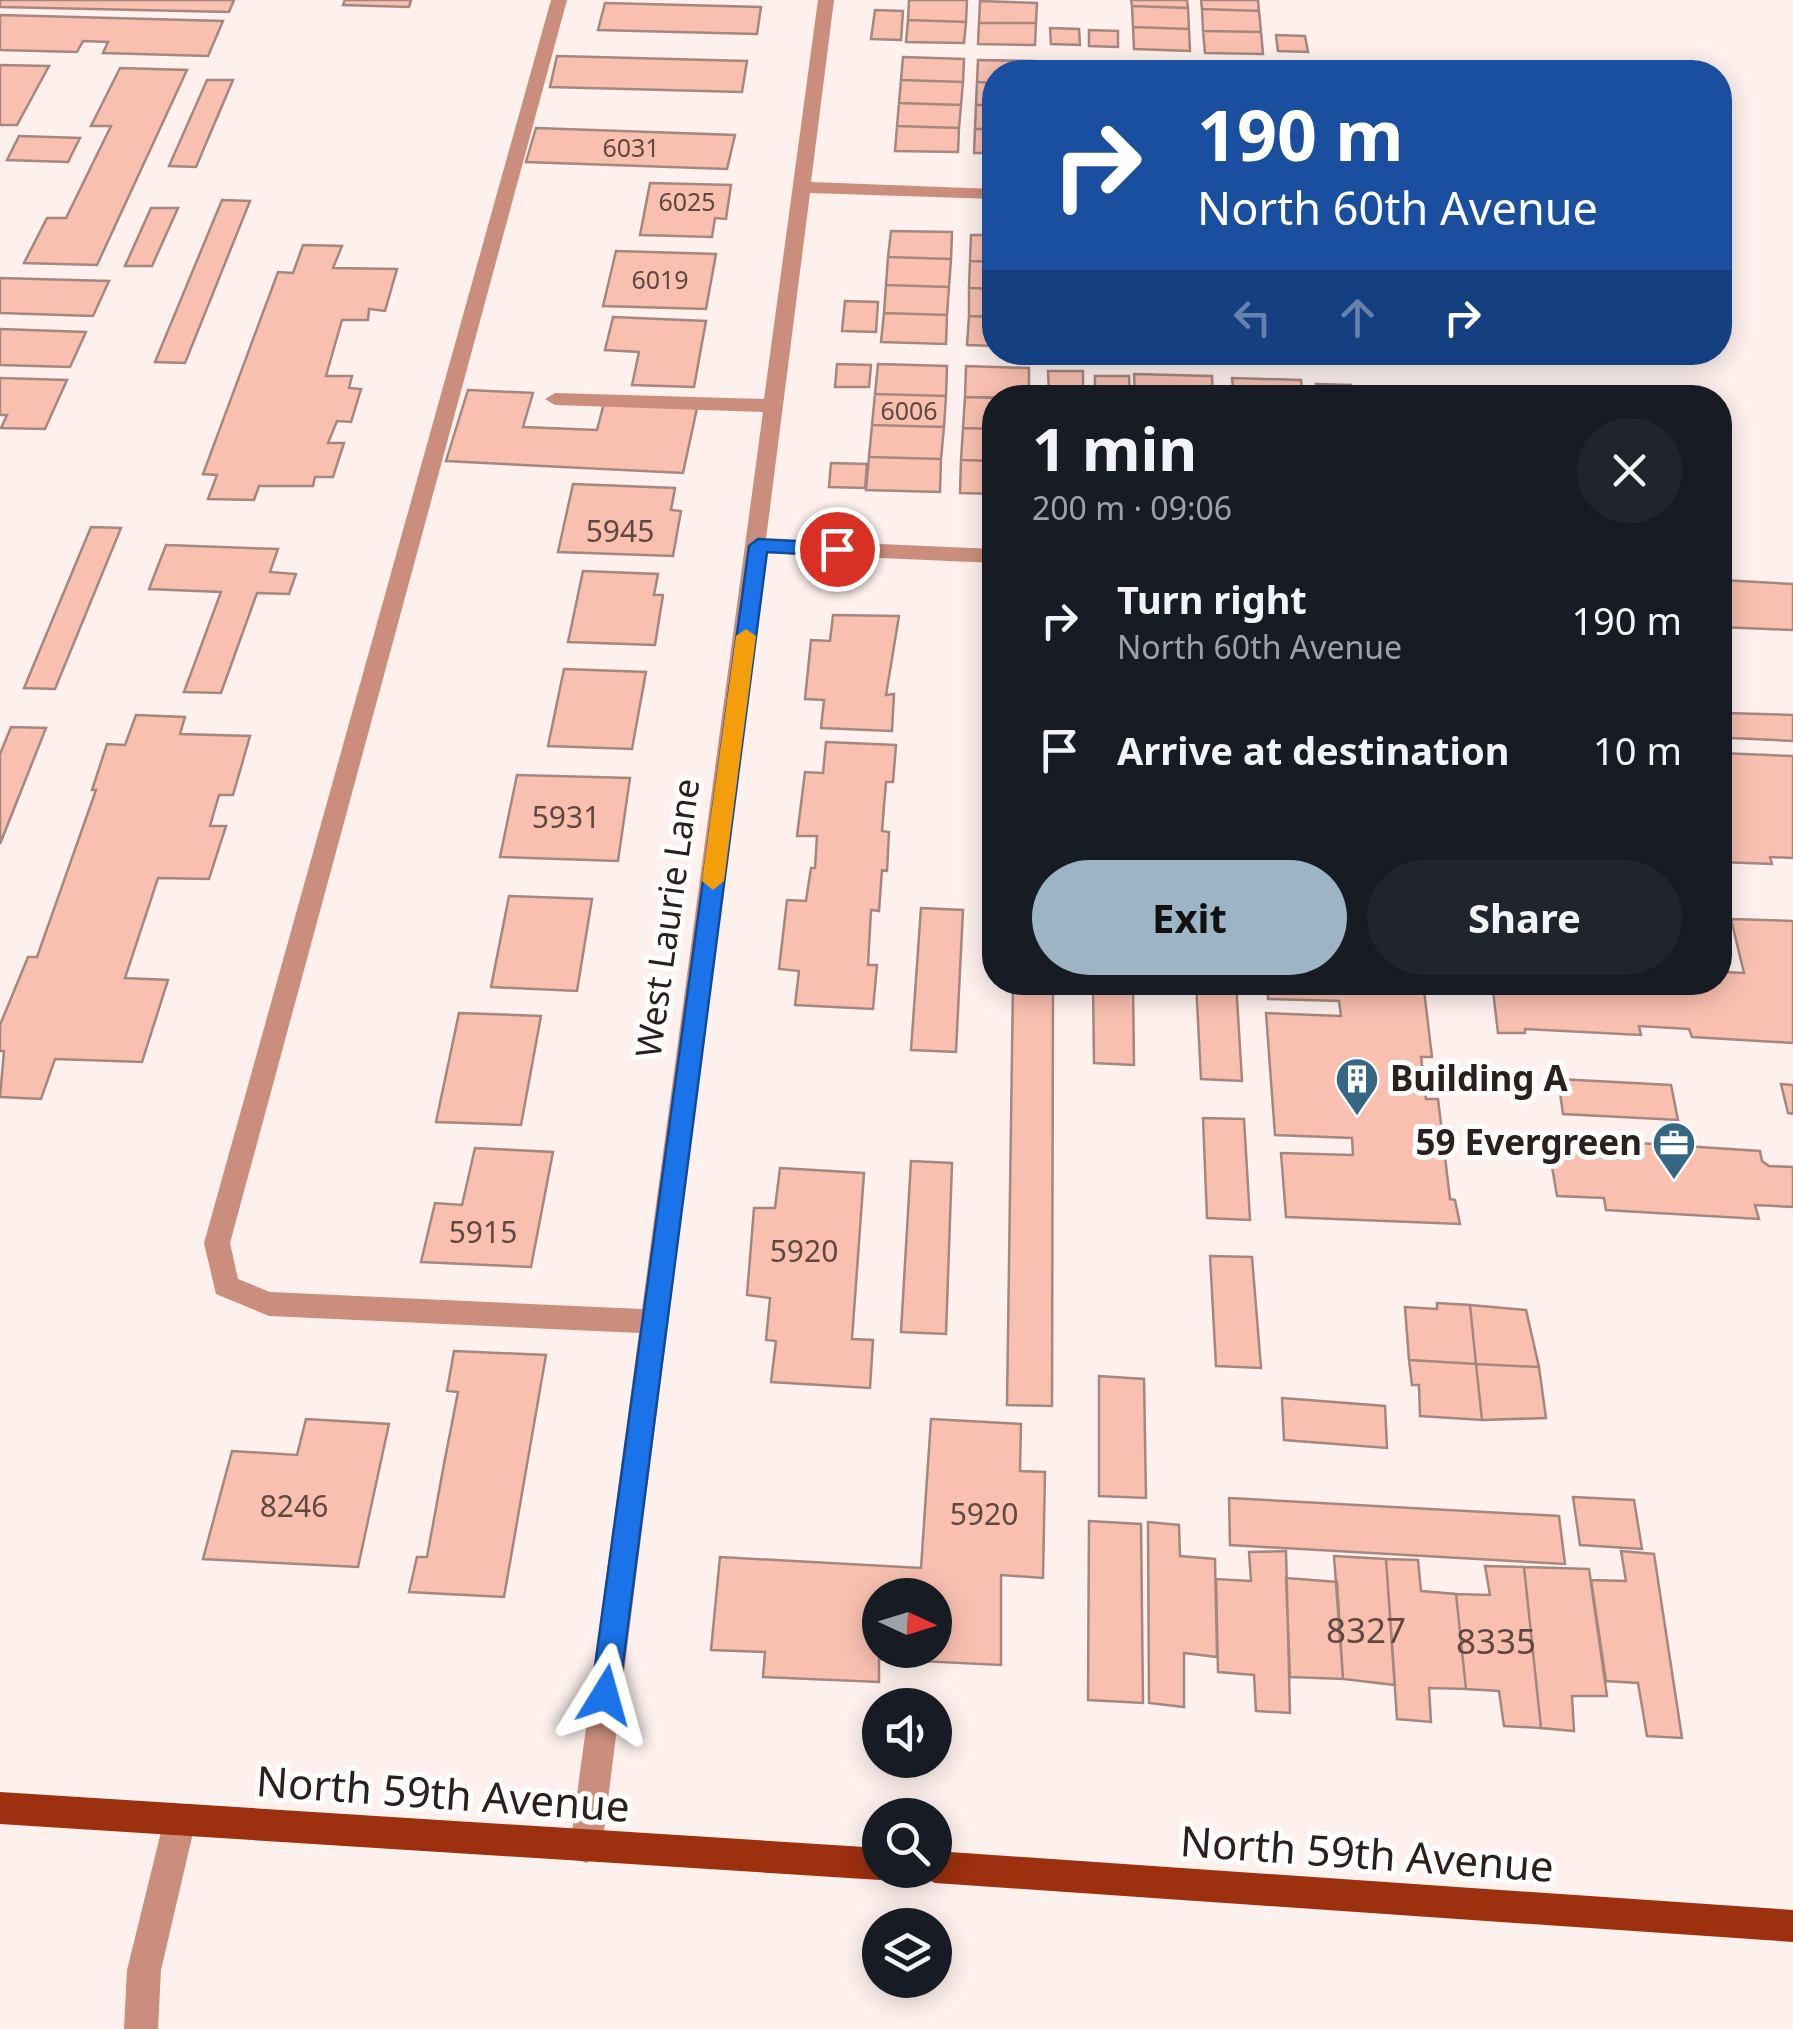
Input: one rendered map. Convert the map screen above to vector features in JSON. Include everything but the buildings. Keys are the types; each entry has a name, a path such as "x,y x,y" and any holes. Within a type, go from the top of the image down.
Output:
{"main road":[{"name":"North 59th Avenue","path":"0,1808 862,1863"},
{"name":"North 59th Avenue","path":"952,1869 1793,1926"}],"street":[{"path":"559,0 217,1244 226,1286 268,1304 656,1322"},
{"name":"West Laurie Lane","path":"586,1846 826,0"},
{"path":"802,187 982,194"},
{"path":"555,400 774,406"},
{"path":"758,546 982,555"},
{"path":"141,2029 144,1970 180,1820"}],"slow traffic":[{"path":"713,881 746,636"}],"place":[{"name":"Building A","path":"1357,1117"},
{"name":"59 Evergreen","path":"1674,1181"}],"route":[{"path":"605,1695 758,546 837,549"}]}
